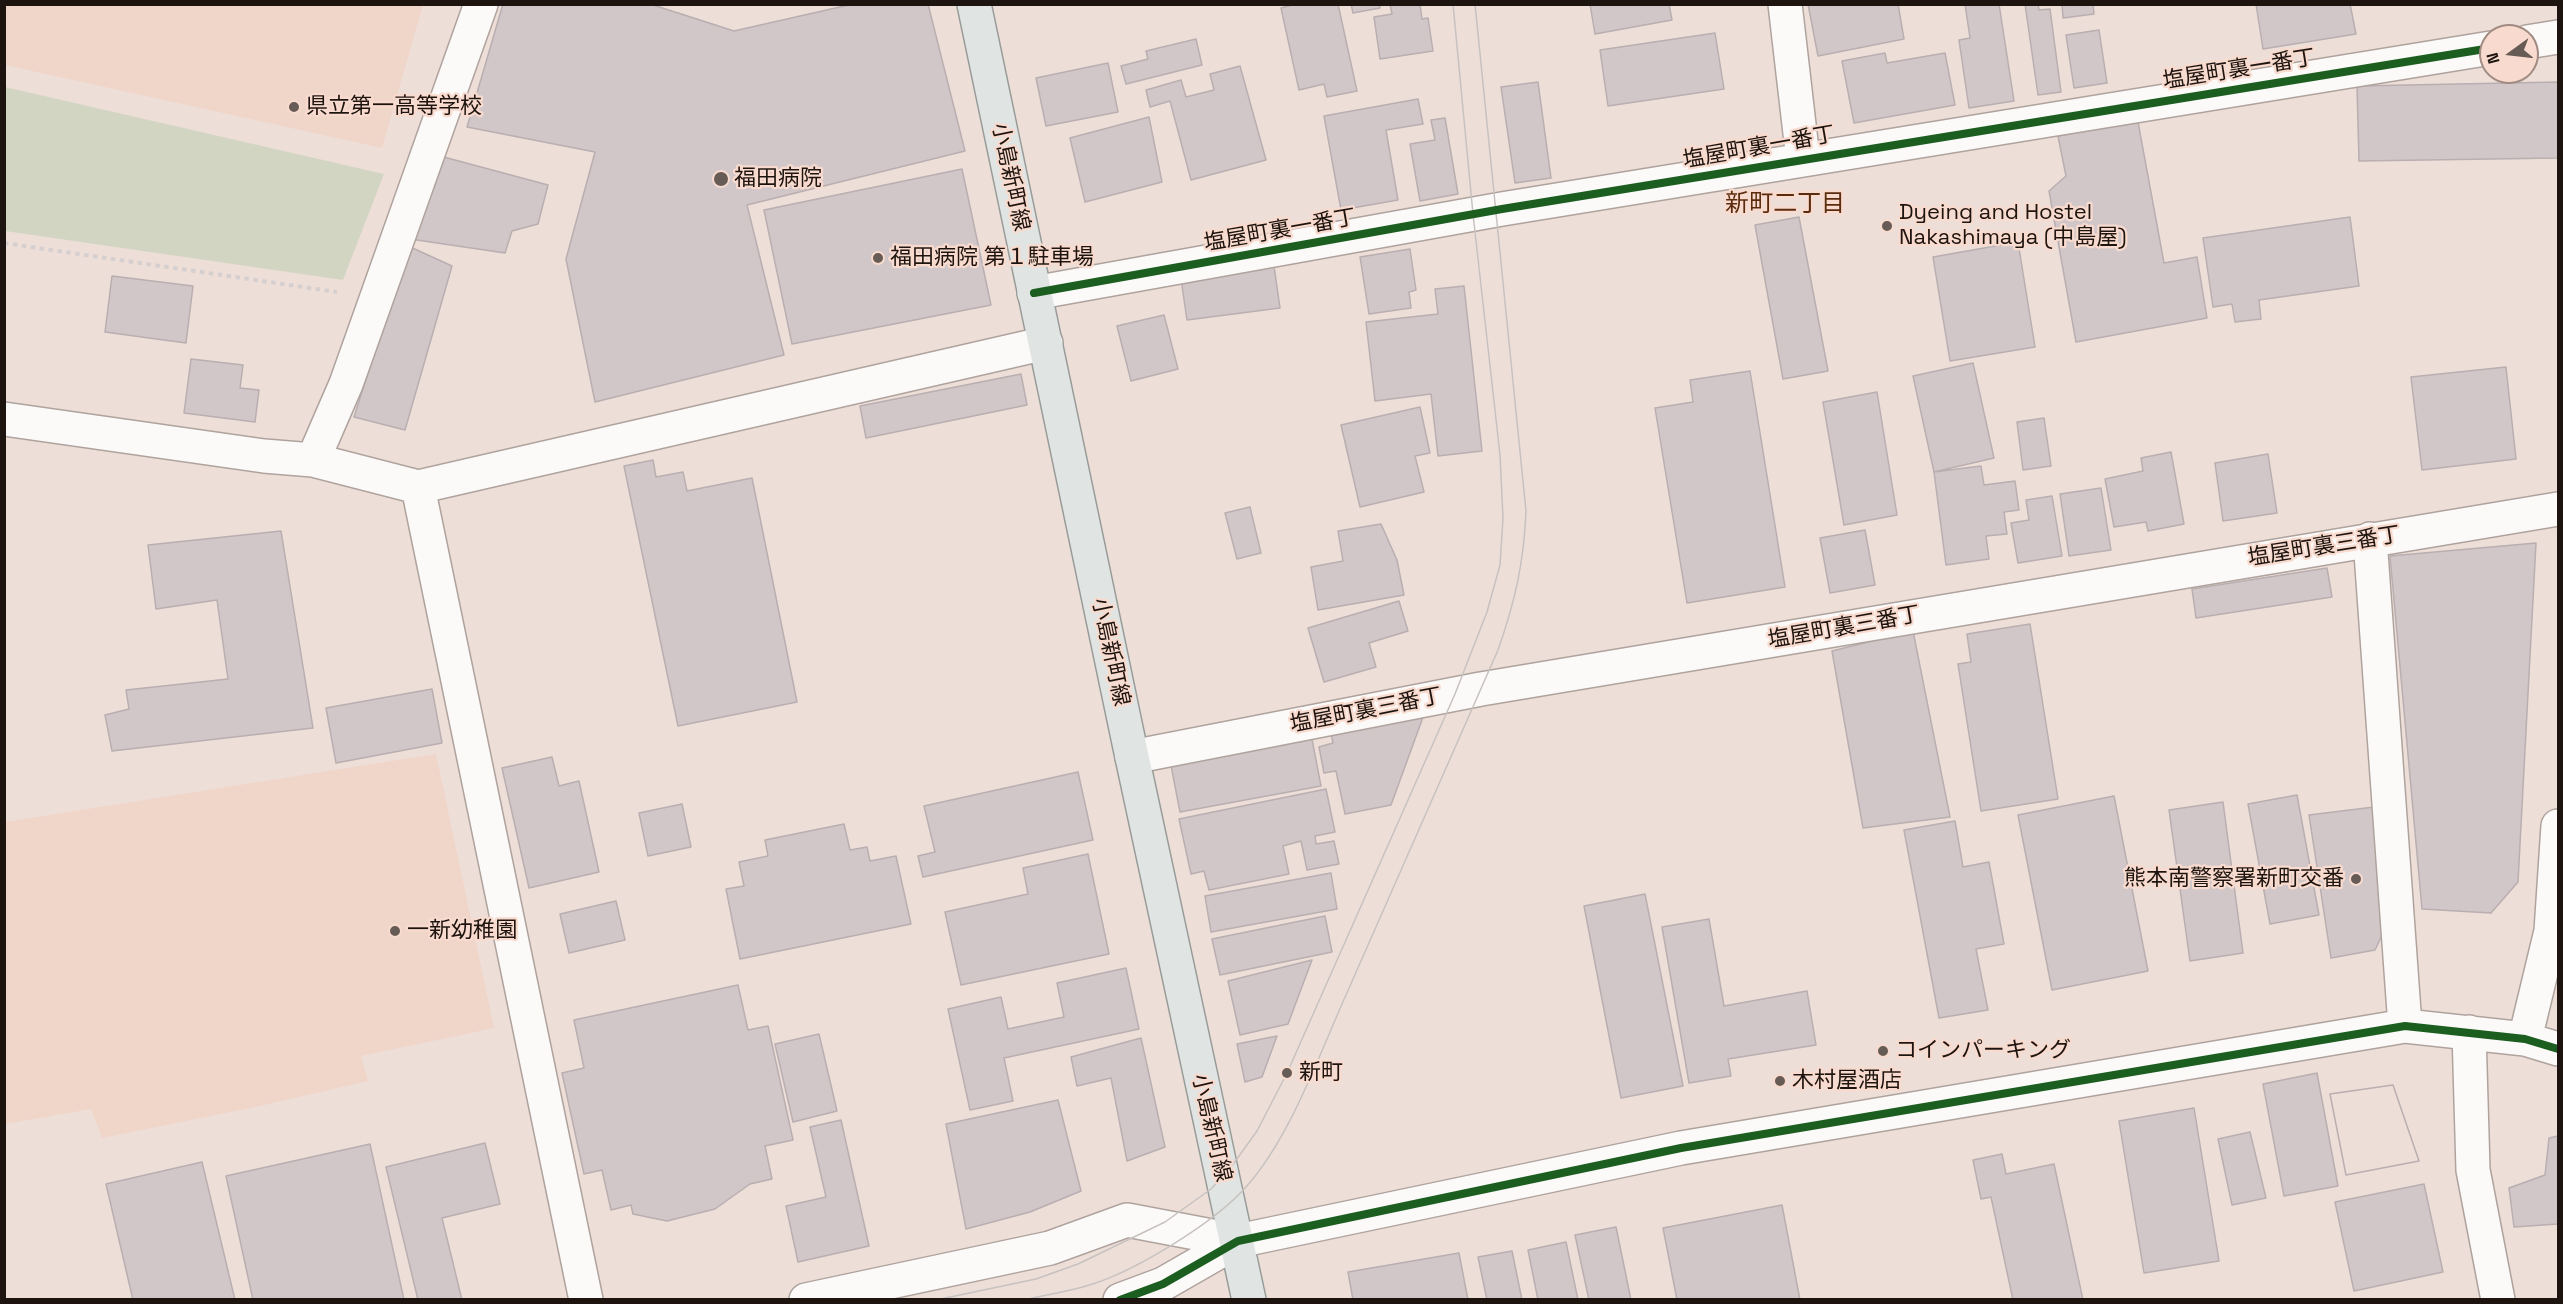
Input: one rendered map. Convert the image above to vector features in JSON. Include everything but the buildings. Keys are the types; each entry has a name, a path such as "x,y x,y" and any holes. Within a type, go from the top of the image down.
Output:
{"main road":[{"name":"小島新町線","path":"974,4 1210,1125 1238,1241 1249,1299"}],"street":[{"path":"313,460 346,384 481,4"},
{"path":"1785,4 1803,159"},
{"path":"2539,40 2559,37"},
{"name":"塩屋町裏一番丁","path":"1034,293 1502,209 2479,50"},
{"path":"4,419 264,456 313,460 418,487 1046,343"},
{"path":"418,487 586,1299"},
{"name":"塩屋町裏三番丁","path":"1132,757 1481,689 2559,509"},
{"path":"2370,539 2405,1026"},
{"path":"2525,1039 2551,931 2559,826"},
{"path":"1120,1299 1163,1284 1238,1241 1681,1148 2405,1026 2525,1039 2559,1049"},
{"path":"2469,1032 2473,1170 2498,1299"},
{"path":"806,1299 1050,1248 1127,1220 1238,1241"}],"path":[{"path":"4,243 377,298"}],"shaded area":[{"name":"県立第一高等学校","path":"5,4 423,5 382,148 5,65"},
{"path":"436,754 494,1028 361,1056 368,1081 260,1106 102,1138 91,1109 5,1124 5,822"}],"green space":[{"path":"5,87 384,174 343,280 5,231"}],"tram line":[{"path":"936,1300 1036,1279 1078,1264 1165,1222 1211,1189 1234,1163 1257,1131 1287,1073 1455,694 1487,612 1500,565 1503,518 1500,455 1473,214 1453,4"},
{"path":"1024,1300 1086,1286 1149,1258 1214,1216 1246,1187 1262,1167 1290,1121 1302,1095 1498,650 1518,582 1526,511 1475,4"}],"cycle path":[{"path":"1034,293 1502,209 2479,50"},
{"path":"1120,1300 1163,1284 1238,1241 1681,1148 2405,1026 2525,1039 2558,1049"}],"place":[{"name":"県立第一高等学校","path":"294,107"},
{"name":"福田病院","path":"721,179"},
{"name":"Dyeing and Hostel Nakashimaya (中島屋)","path":"1887,226"},
{"name":"福田病院 第１駐車場","path":"878,258"},
{"name":"熊本南警察署新町交番","path":"2356,879"},
{"name":"一新幼稚園","path":"395,931"},
{"name":"コインパーキング","path":"1883,1051"},
{"name":"新町","path":"1287,1073"},
{"name":"木村屋酒店","path":"1780,1081"}],"district":[{"name":"新町二丁目","path":"1785,204"}]}
